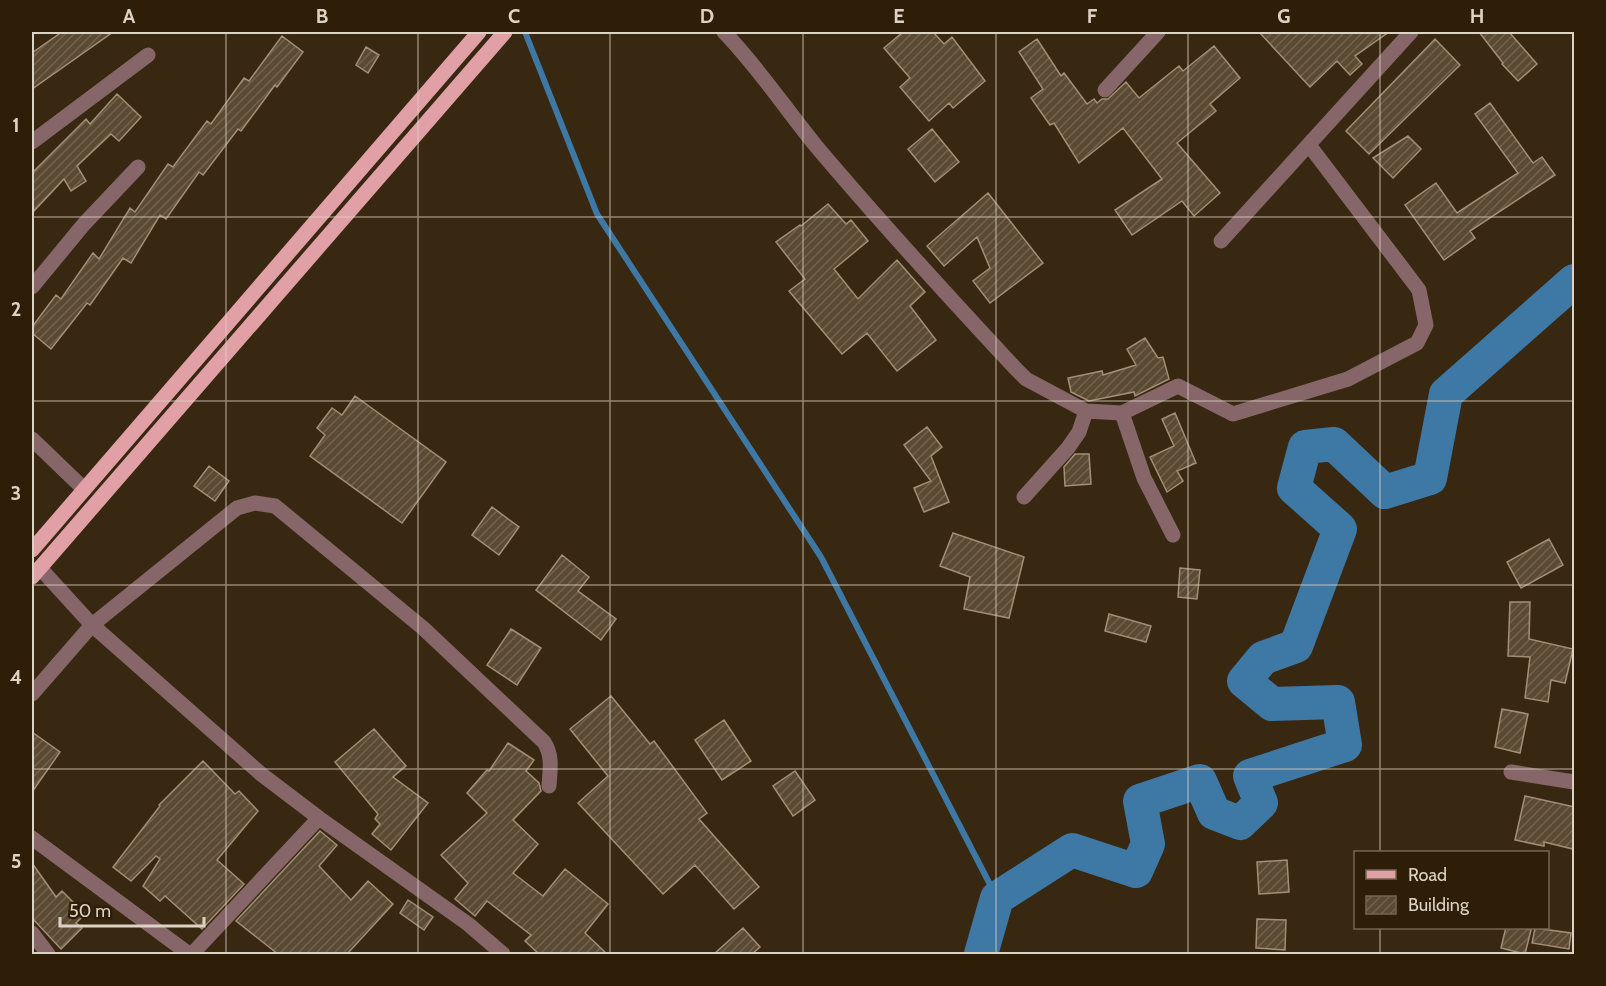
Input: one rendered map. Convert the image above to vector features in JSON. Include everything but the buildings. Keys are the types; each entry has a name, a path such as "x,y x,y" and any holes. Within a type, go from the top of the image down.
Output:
{"main road":[{"path":"32,550 479,32"},
{"path":"36,572 505,32"}],"street":[{"path":"724,32 742,50 816,146 944,292 1015,368 1026,379 1086,411 1122,413 1178,386 1233,414 1348,379 1417,342 1426,325 1419,290 1309,145"},
{"path":"1105,90 1158,32"},
{"path":"1221,241 1412,32"},
{"path":"32,142 148,55"},
{"path":"32,287 84,224 138,167"},
{"path":"1024,497 1068,448 1079,432 1086,411"},
{"path":"1122,413 1144,478 1173,536"},
{"path":"32,439 84,489"},
{"path":"32,694 92,625 237,508 255,503 275,506 423,628 544,742 549,750 551,765 549,786"},
{"path":"36,572 92,625 261,774 468,924 486,949 503,954"},
{"path":"1511,772 1575,782"},
{"path":"32,838 191,954 319,818"},
{"path":"32,933 48,954"}],"waterway":[{"path":"525,32 597,214 821,557 997,898"},
{"path":"981,954 997,898 1072,850 1136,871 1148,844 1140,801 1200,781 1214,813 1240,823 1261,803 1250,776 1345,745 1338,702 1272,704 1244,681 1263,658 1296,646 1340,529 1294,488 1305,447 1334,444 1385,492 1430,478 1446,394 1574,281"}]}
